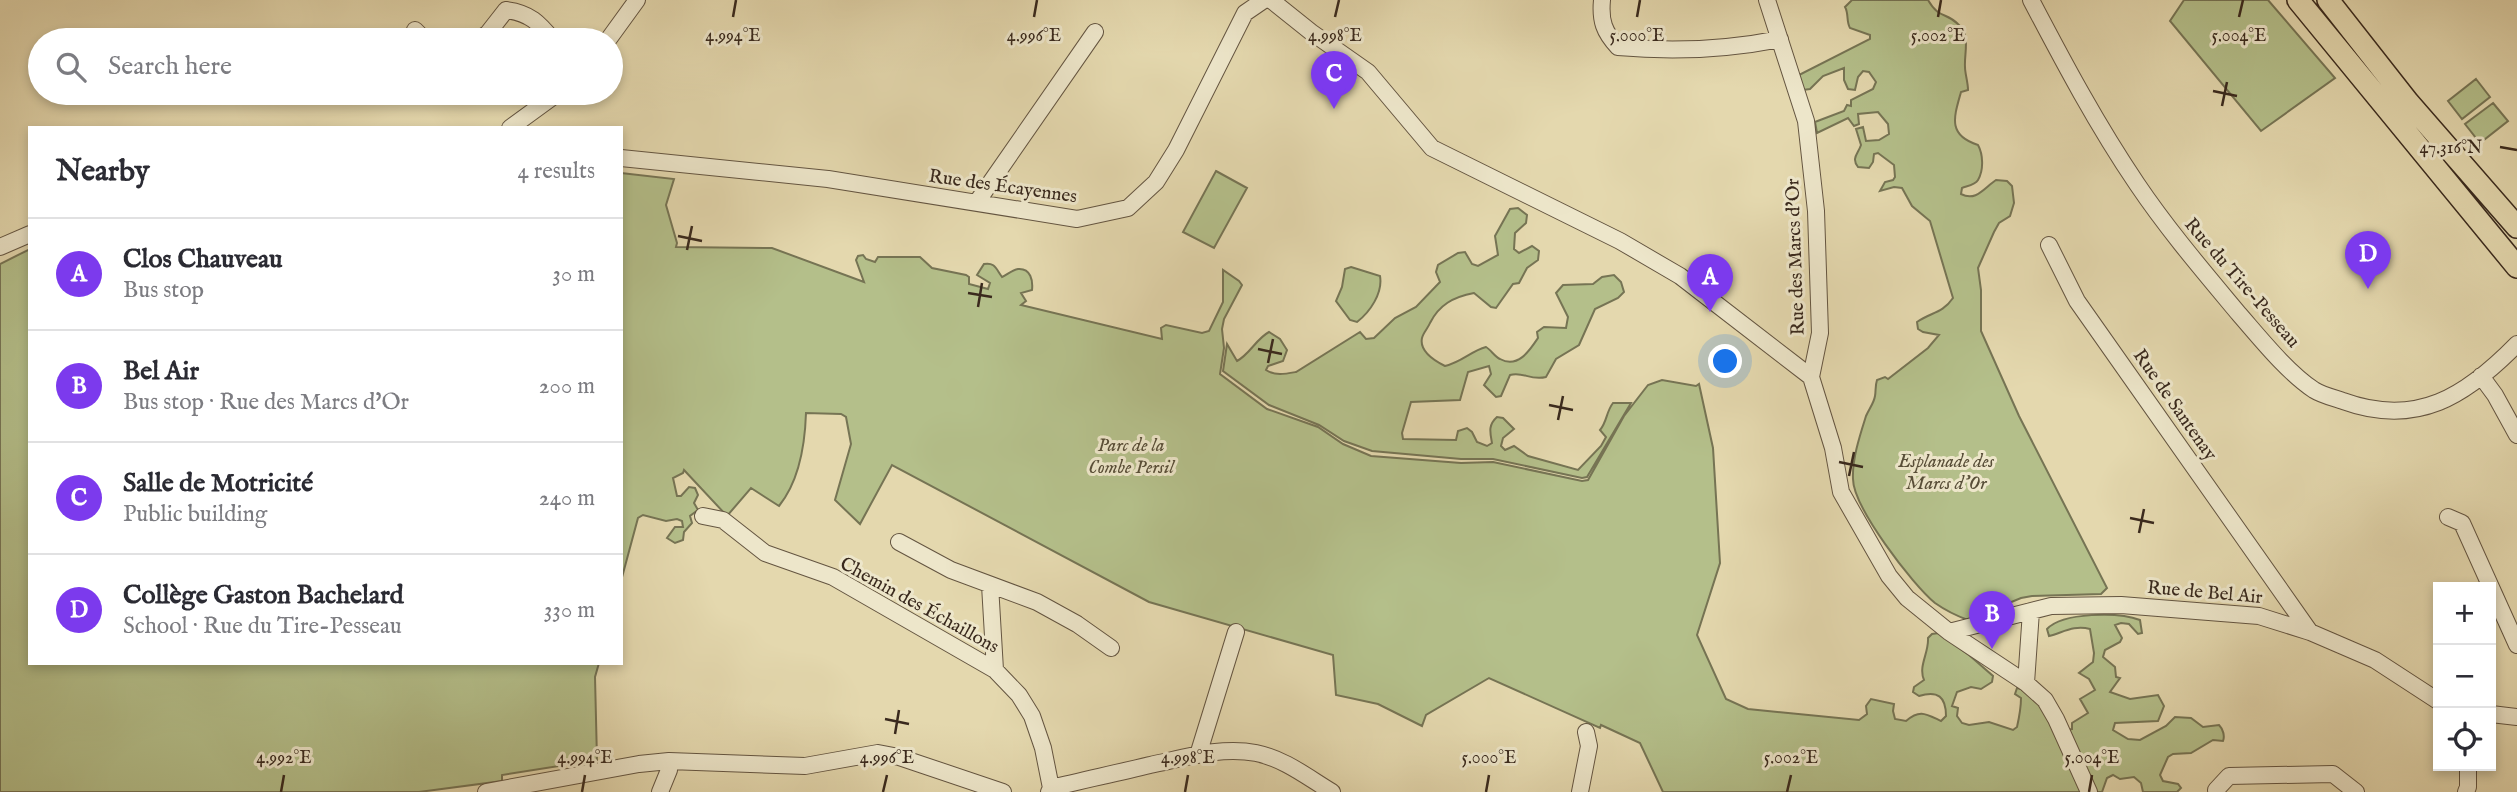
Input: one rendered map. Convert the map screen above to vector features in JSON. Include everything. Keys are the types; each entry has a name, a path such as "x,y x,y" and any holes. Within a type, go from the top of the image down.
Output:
{"main road":[{"path":"2298,0 2517,267"},
{"path":"2328,0 2408,102 2515,222"}],"street":[{"path":"617,28 638,0"},
{"name":"Rue des Écayennes","path":"623,158 828,179 1077,219 1128,208 1156,182 1177,150 1245,13 1264,0"},
{"path":"1271,0 1368,72 1432,148 1620,241 1680,276 1811,377"},
{"path":"1602,0 1601,15 1605,33 1618,47 1654,50 1738,48 1780,39"},
{"name":"Rue des Marcs d'Or","path":"1767,0 1806,121 1816,211 1820,333 1811,377 1833,448 1841,492 1889,576 1907,598 1949,632 2026,683 2045,700 2089,792"},
{"name":"Rue du Tire-Pesseau","path":"2031,0 2100,126 2164,222 2275,354 2314,390 2361,407 2411,411 2445,401 2462,392 2517,344"},
{"path":"491,28 505,5 535,19 543,28"},
{"path":"977,202 1095,32"},
{"path":"513,126 542,105"},
{"path":"0,247 28,234"},
{"name":"Rue de Santenay","path":"2049,245 2077,301 2310,632"},
{"path":"2481,376 2517,435"},
{"name":"Chemin des Échaillons","path":"702,516 723,520 765,553 833,577 995,670 1019,695 1032,716 1043,748 1050,790"},
{"path":"2448,517 2462,523 2517,645"},
{"path":"898,542 951,570 1038,602 1077,624 1111,648"},
{"path":"2276,582 2280,604 2277,620"},
{"path":"990,585 995,670"},
{"name":"Rue de Bel Air","path":"1949,632 2052,606 2121,605 2259,616 2310,632 2375,660 2433,698"},
{"path":"2026,683 2031,611"},
{"path":"1198,755 1236,632"},
{"path":"2496,714 2517,717"},
{"path":"1580,792 1589,746 1587,732"},
{"path":"1050,790 1198,755 1231,751 1262,755 1290,765 1332,792"},
{"path":"486,792 669,761 805,766 870,754 886,754 1003,792"},
{"path":"660,792 669,770 669,761"},
{"path":"2466,792 2468,771"},
{"path":"2216,790 2229,776 2333,774 2356,792"}],"green space":[{"name":"Esplanade des Marcs d'Or","path":"1852,0 1928,0 1939,13 1962,28 1966,44 1965,70 1968,90 1961,92 1955,124 1961,136 1978,145 1982,162 1978,180 1962,188 1961,194 1976,195 1996,180 2007,181 2012,186 2014,203 2010,216 1999,223 1994,232 1978,268 1981,331 2019,416 2107,588 2101,594 2021,598 1968,620 1935,603 1912,580 1873,526 1856,492 1853,479 1855,455 1866,416 1874,399 1877,380 1885,377 1888,379 1928,348 1939,335 1923,332 1918,329 1917,322 1940,310 1953,298 1930,221 1912,206 1902,188 1880,191 1885,182 1895,177 1894,165 1878,153 1874,154 1869,168 1858,167 1856,164 1855,158 1861,145 1856,129 1863,127 1866,141 1879,140 1889,134 1888,124 1878,112 1858,114 1859,124 1854,126 1848,118 1817,133 1815,122 1844,111 1847,105 1851,106 1851,100 1873,89 1876,82 1869,72 1863,71 1858,77 1855,90 1848,89 1844,80 1844,68 1823,76 1810,89 1803,90 1797,76 1870,39 1870,35 1850,28 1845,7"},
{"path":"2184,0 2268,0 2335,78 2261,131 2170,21"},
{"path":"2476,79 2490,97 2462,119 2448,101"},
{"path":"2493,103 2508,121 2480,143 2465,124"},
{"path":"1216,171 1247,188 1214,248 1183,232"},
{"name":"Parc de la Combe Persil","path":"623,173 674,179 666,205 676,247 772,248 864,282 856,260 863,255 875,262 878,257 920,257 932,268 966,275 969,277 969,284 988,289 990,283 977,275 984,264 993,265 1002,277 1022,269 1030,276 1032,290 1021,293 1026,301 1021,305 1162,339 1161,328 1166,325 1202,333 1209,331 1223,302 1223,270 1242,285 1224,319 1224,348 1220,374 1267,409 1318,427 1343,444 1371,456 1461,463 1493,462 1588,480 1624,416 1648,385 1662,380 1696,386 1699,384 1713,448 1720,563 1697,635 1726,699 1748,709 1859,720 1867,714 1866,706 1871,699 1894,704 1895,719 1906,721 1915,715 1923,714 1941,721 1946,716 1940,697 1931,694 1919,696 1913,692 1914,687 1924,680 1922,670 1928,638 1939,633 1993,676 1992,682 1981,689 1971,687 1957,692 1952,706 1958,708 1957,716 1962,723 1969,725 1989,722 2013,730 2017,727 2021,705 2021,698 2015,694 2017,688 2035,699 2055,731 2072,729 2072,723 2088,713 2080,699 2095,690 2089,679 2079,673 2093,662 2090,629 2074,628 2049,636 2047,629 2065,619 2106,615 2140,620 2142,633 2138,634 2129,624 2115,625 2122,638 2120,642 2105,650 2103,657 2115,667 2116,677 2120,678 2110,692 2130,699 2158,695 2164,706 2158,721 2115,723 2113,730 2128,739 2140,740 2166,726 2175,717 2191,718 2203,727 2219,725 2224,737 2223,741 2213,740 2191,753 2168,757 2160,775 2163,781 2178,784 2181,788 2177,792 2143,792 2141,783 2134,777 2120,779 2113,775 2107,778 2102,792 1663,792 1640,743 1489,678 1426,715 1422,726 1378,704 1336,695 1333,655 1149,602 892,465 860,524 835,500 851,444 846,417 841,414 806,413 797,473 779,506 751,488 727,516 684,470 673,478 677,496 681,496 689,487 695,488 698,495 694,503 698,510 690,516 692,523 684,532 683,540 675,543 667,538 675,527 683,527 682,521 666,521 643,515 638,518 623,574"},
{"path":"1518,208 1527,215 1526,223 1515,233 1514,249 1519,253 1532,246 1539,251 1538,260 1527,268 1519,283 1513,284 1496,308 1474,293 1442,307 1422,338 1425,352 1433,359 1445,366 1486,347 1500,359 1512,362 1518,360 1531,348 1538,338 1537,332 1544,327 1566,328 1568,317 1556,293 1563,285 1593,284 1602,277 1614,275 1621,282 1624,292 1618,298 1595,309 1579,345 1556,359 1546,377 1510,375 1501,396 1496,397 1484,385 1491,374 1489,366 1468,372 1460,400 1411,402 1402,433 1403,439 1456,440 1458,431 1467,428 1477,442 1487,446 1492,443 1492,423 1497,417 1503,418 1514,429 1503,438 1501,446 1505,450 1514,446 1528,456 1578,470 1606,437 1600,430 1613,403 1631,403 1587,477 1493,459 1461,459 1372,451 1344,441 1319,425 1269,405 1223,371 1227,344 1237,361 1269,332 1280,339 1287,350 1283,361 1268,366 1266,370 1277,374 1296,372 1360,332 1366,339 1374,338 1395,318 1416,307 1440,282 1436,272 1438,265 1458,253 1465,252 1472,264 1478,266 1498,255 1495,236 1510,209"},
{"path":"28,250 28,665 598,665 595,677 597,760 502,775 502,781 419,792 0,792 0,264"},
{"path":"1351,267 1380,276 1380,289 1374,302 1357,322 1350,320 1336,301 1345,269"}],"place":[{"name":"Salle de Motricité","path":"1334,109"},
{"name":"Collège Gaston Bachelard","path":"2368,289"},
{"name":"Clos Chauveau","path":"1710,312"},
{"name":"Bel Air","path":"1992,649"}]}
